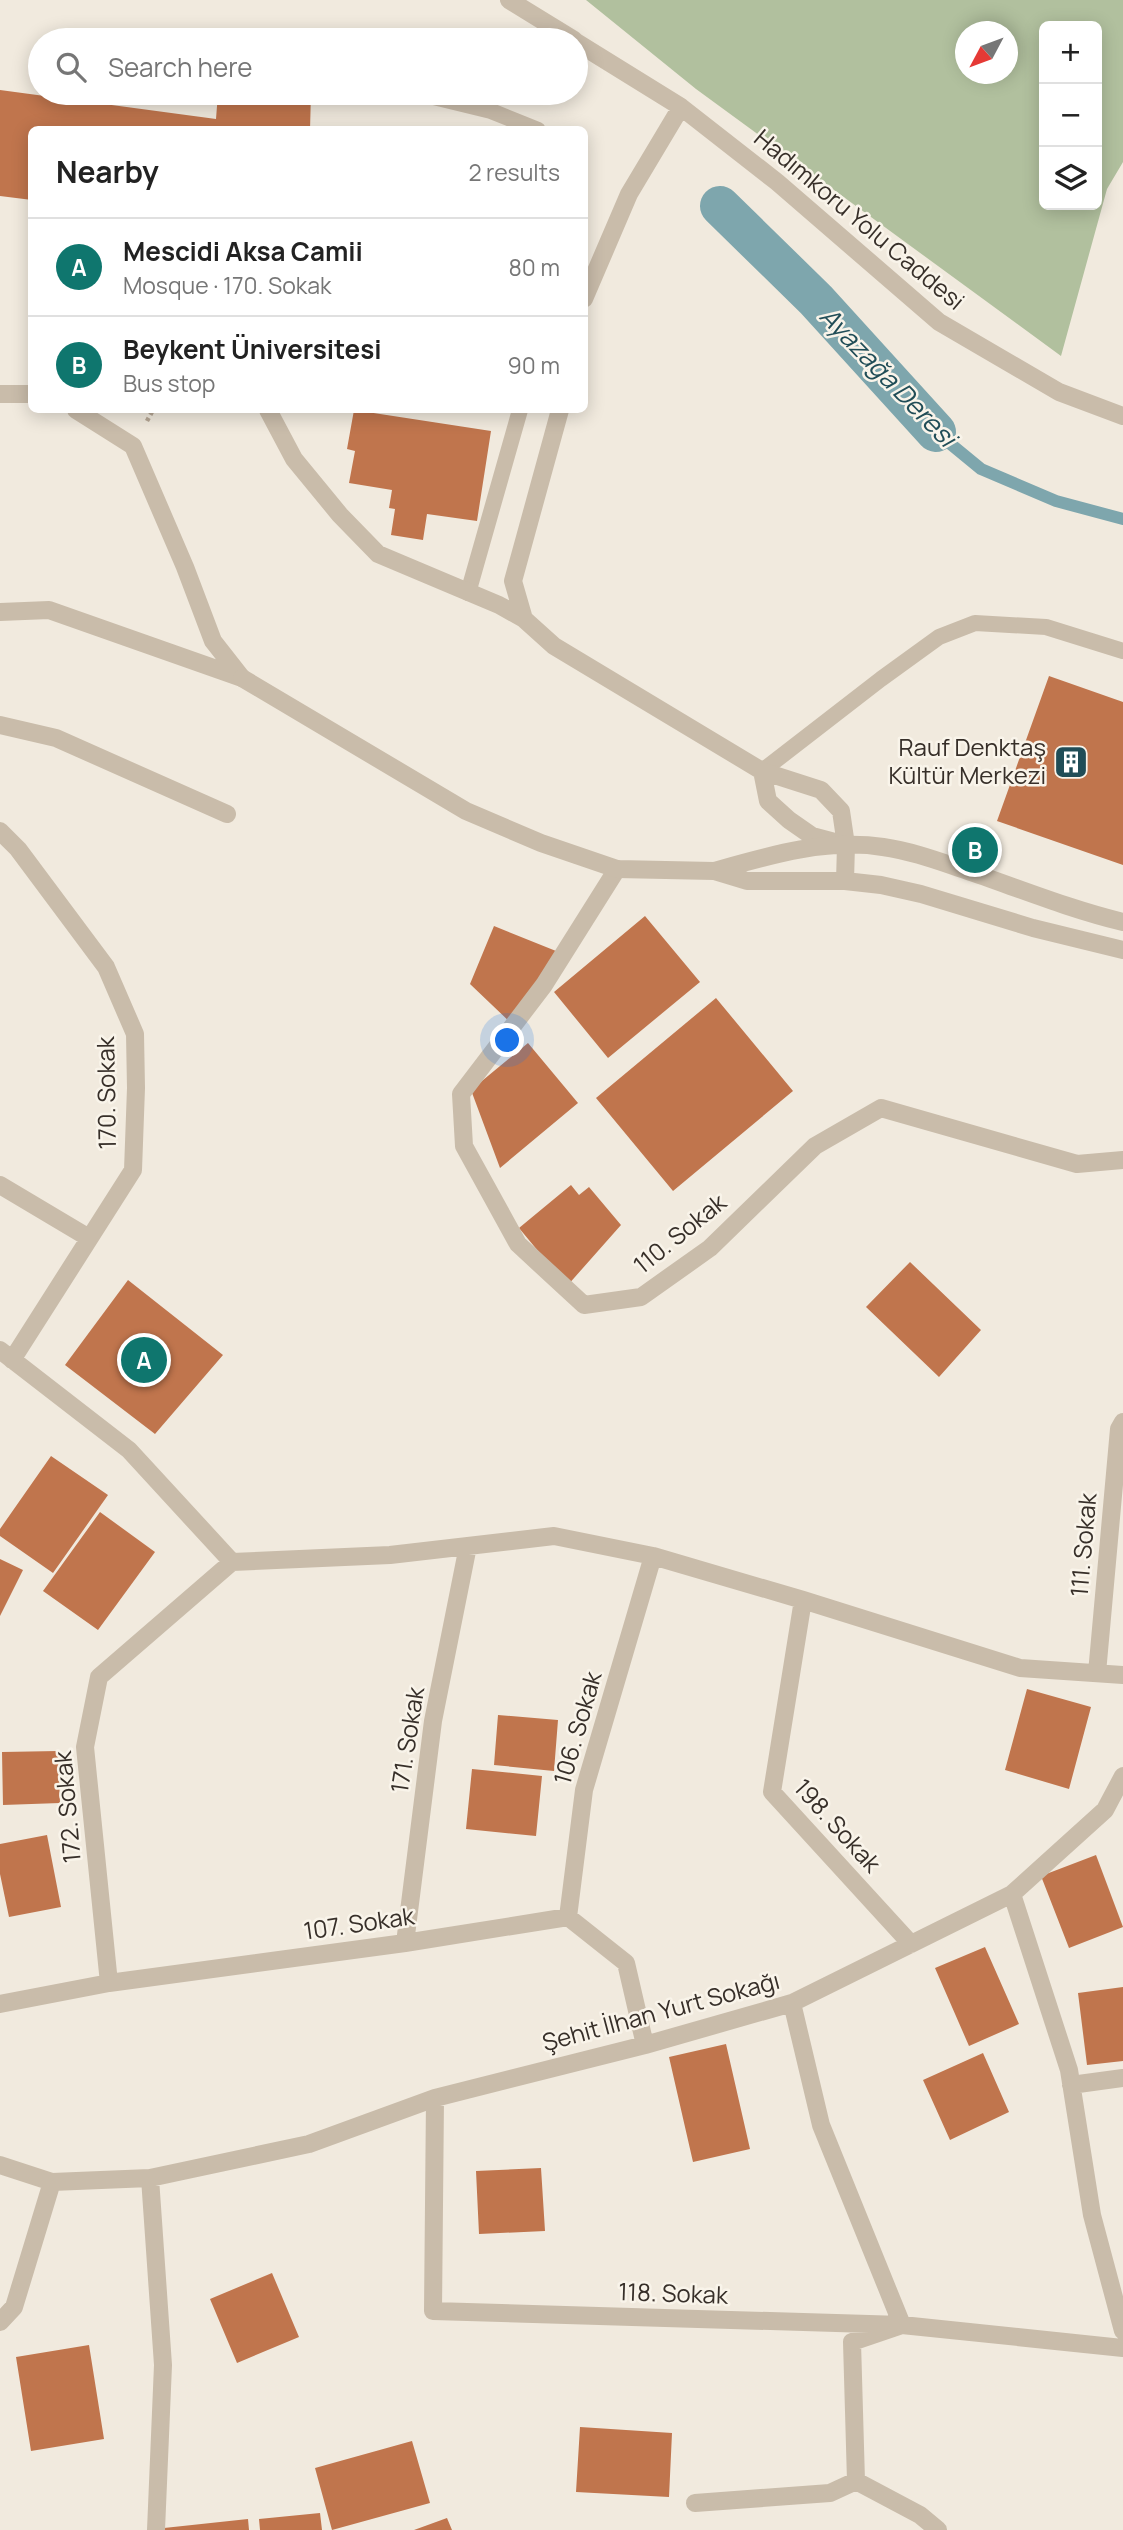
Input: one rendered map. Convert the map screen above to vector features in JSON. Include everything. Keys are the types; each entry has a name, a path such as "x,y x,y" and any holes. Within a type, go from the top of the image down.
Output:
{"street":[{"name":"Hadımkoru Yolu Caddesi","path":"509,0 554,28"},
{"name":"Hadımkoru Yolu Caddesi","path":"588,49 681,107 777,181 939,323 1059,392 1123,416"},
{"path":"588,290 629,194 681,107"},
{"path":"0,394 28,394"},
{"path":"81,413 133,446 185,567 213,641 242,678"},
{"path":"270,413 294,459 340,515 378,554 524,619 554,646 762,771 821,790 841,811 846,845 845,881"},
{"path":"524,619 513,580 559,413"},
{"path":"0,612 49,610 242,678 466,811 541,844 617,869 714,871 747,881 845,881 881,885 1123,950"},
{"path":"0,725 55,738 228,814"},
{"path":"762,771 768,801 789,820 811,836 846,845"},
{"name":"170. Sokak","path":"0,831 18,849 106,967 135,1034 136,1088 133,1170 89,1238 6,1355"},
{"path":"714,871 781,853 846,845 881,846 914,853 1086,913 1123,922"},
{"name":"110. Sokak","path":"617,869 544,985 461,1094 464,1146 517,1244 584,1305 641,1297 710,1248 815,1146 881,1108 1077,1164 1123,1160"},
{"path":"0,1185 89,1238"},
{"path":"6,1355 129,1450 232,1562 390,1555 554,1536 653,1556 1020,1668 1123,1675"},
{"name":"111. Sokak","path":"1097,1673 1119,1429 1123,1422"},
{"name":"171. Sokak","path":"405,1943 433,1721 468,1546"},
{"name":"106. Sokak","path":"568,1917 584,1790 653,1556"},
{"name":"172. Sokak","path":"109,1983 85,1747 99,1677 232,1562"},
{"name":"198. Sokak","path":"803,1600 772,1792 911,1944"},
{"name":"Şehit İlhan Yurt Sokağı","path":"52,2182 150,2178 309,2144 435,2098 645,2045 792,2003 1012,1894 1105,1810 1123,1776"},
{"path":"1012,1894 1069,2070 1092,2215 1123,2331"},
{"path":"568,1917 626,1964 645,2045"},
{"name":"107. Sokak","path":"0,2004 109,1983 405,1943 568,1917"},
{"path":"792,2003 821,2125 902,2325 852,2342 856,2481"},
{"path":"1071,2085 1123,2078"},
{"name":"118. Sokak","path":"435,2098 433,2311 902,2325 1123,2348"},
{"path":"0,2165 52,2182 14,2307 0,2322"},
{"path":"150,2178 163,2365 156,2530"},
{"path":"695,2503 830,2493 856,2481"},
{"path":"856,2481 920,2515 938,2530"}],"lane":[{"path":"466,105 491,111 527,126"},
{"path":"468,593 519,413"},
{"path":"762,771 939,637 975,623 1046,627 1123,651"}],"green space":[{"path":"586,0 1123,0 1123,162 1107,189 1102,207 1102,21 1039,21 1039,210 1101,210 1061,356 696,89"}],"building":[{"path":"0,90 28,94 28,105 112,105 216,119 217,105 311,105 310,126 28,126 28,200 0,196"},
{"path":"353,413 374,413 491,431 477,521 427,514 423,540 391,535 395,509 389,508 392,490 349,483 355,451 347,449"},
{"name":"Rauf Denktaş Kültür Merkezi","path":"1049,676 1123,702 1123,865 997,821"},
{"path":"645,916 700,982 608,1058 554,992"},
{"path":"494,926 556,951 513,1025 470,984"},
{"path":"716,998 793,1091 673,1191 596,1098"},
{"path":"528,1043 578,1103 500,1168 471,1090"},
{"path":"571,1185 579,1195 589,1187 621,1225 567,1286 519,1228"},
{"path":"910,1262 981,1330 939,1377 866,1307"},
{"path":"128,1280 223,1355 155,1434 65,1365"},
{"path":"51,1456 108,1495 53,1573 0,1536 0,1529"},
{"path":"100,1512 155,1552 98,1630 43,1591"},
{"path":"0,1559 23,1570 0,1616"},
{"path":"1027,1689 1091,1707 1069,1789 1005,1770"},
{"path":"498,1715 558,1720 554,1771 494,1765"},
{"path":"58,1751 60,1803 3,1805 2,1752"},
{"path":"472,1769 542,1776 536,1836 466,1829"},
{"path":"47,1835 61,1907 9,1917 0,1874 0,1844"},
{"path":"1096,1855 1123,1927 1069,1948 1041,1876"},
{"path":"985,1947 1019,2024 969,2046 935,1968"},
{"path":"1123,1987 1123,2061 1087,2065 1078,1993"},
{"path":"726,2044 750,2149 693,2162 669,2057"},
{"path":"983,2053 1009,2112 950,2140 923,2080"},
{"path":"541,2168 545,2231 479,2234 476,2171"},
{"path":"272,2273 299,2337 237,2363 210,2299"},
{"path":"89,2345 104,2439 31,2451 16,2357"},
{"path":"580,2427 672,2433 669,2497 576,2492"},
{"path":"412,2441 430,2503 332,2530 315,2468"},
{"path":"320,2513 322,2530 260,2530 259,2519"},
{"path":"447,2518 452,2530 414,2530"},
{"path":"248,2519 249,2530 164,2530 164,2528"}],"waterway":[{"name":"Ayazağa Deresi","path":"720,206 816,300 936,432"},
{"name":"Ayazağa Deresi","path":"936,432 981,469 1056,501 1123,519"}],"place":[{"name":"Rauf Denktaş Kültür Merkezi","path":"1071,762"},
{"name":"Beykent Üniversitesi","path":"975,850"},
{"name":"Mescidi Aksa Camii","path":"144,1360"}]}
